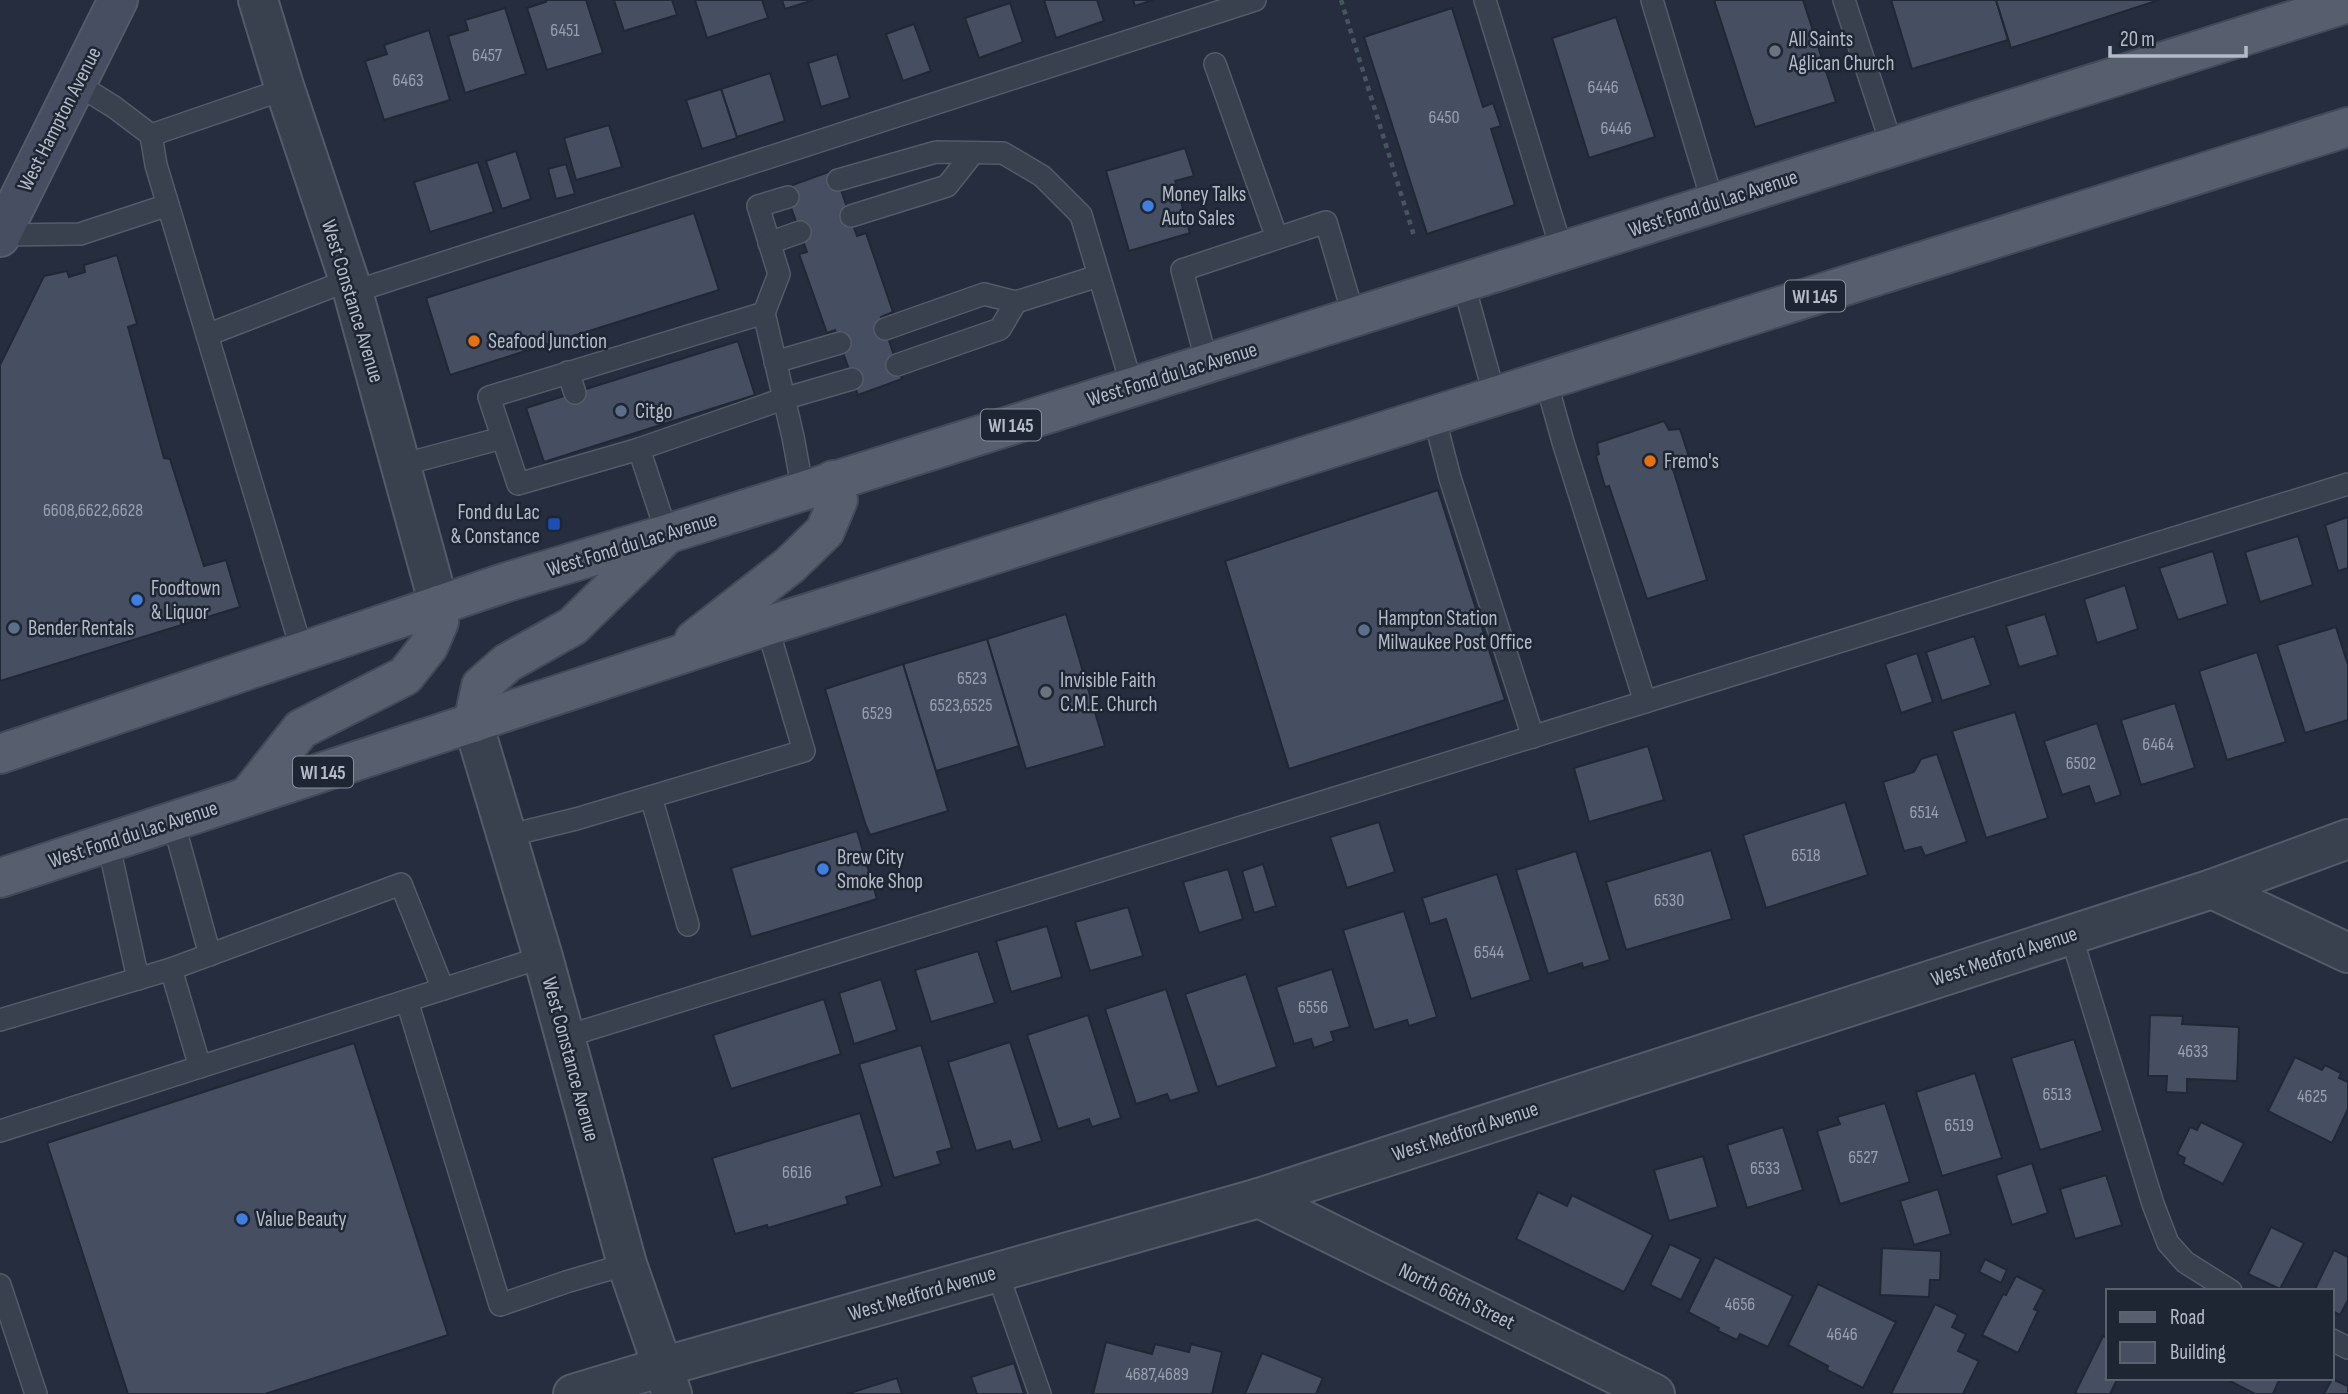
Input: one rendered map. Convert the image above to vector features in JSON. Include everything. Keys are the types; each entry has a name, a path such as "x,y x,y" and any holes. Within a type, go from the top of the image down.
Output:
{"main road":[{"name":"West Hampton Avenue","path":"1,236 118,0"},
{"name":"West Fond du Lac Avenue","path":"0,754 545,570 667,534 2348,3"},
{"name":"West Fond du Lac Avenue","path":"0,878 673,656 2348,127"},
{"path":"673,656 790,565 825,531 838,500 818,486"},
{"path":"473,723 481,686 507,663 573,626 667,534"},
{"path":"248,796 301,729 405,676 428,646 439,622 439,605"}],"street":[{"name":"West Constance Avenue","path":"258,0 351,286 439,605"},
{"name":"West Constance Avenue","path":"473,723 543,957 627,1264 667,1380"},
{"name":"West Medford Avenue","path":"573,1394 667,1380 997,1272 1259,1198 2212,889 2348,839"},
{"path":"2212,889 2348,953"},
{"name":"North 66th Street","path":"1259,1198 1655,1394"}],"lane":[{"path":"207,335 351,286 1255,0"},
{"path":"1485,0 1562,251"},
{"path":"1652,0 1713,203"},
{"path":"1844,0 1892,146"},
{"path":"1215,64 1277,238"},
{"path":"76,84 114,107 151,135 156,165 302,652"},
{"path":"151,135 285,89"},
{"path":"838,180 936,152 1003,153 1042,176 1081,215 1132,386"},
{"path":"851,216 947,186 973,153"},
{"path":"788,197 758,206 779,274 764,313 793,437 818,486"},
{"path":"1,236 80,234 168,205"},
{"path":"1207,363 1182,271 1326,222 1354,317"},
{"path":"769,243 800,232"},
{"path":"885,329 984,294 1016,302 1098,276"},
{"path":"1463,282 1495,397"},
{"path":"897,365 1000,329 1016,302"},
{"path":"764,313 679,349 628,365 568,372 489,397 518,484 596,454 647,441 702,420 852,379"},
{"path":"775,362 839,343"},
{"path":"568,372 575,393"},
{"path":"1546,381 1645,702"},
{"path":"1434,416 1450,478 1533,737"},
{"path":"401,465 502,438"},
{"path":"647,441 667,534"},
{"path":"564,1037 2348,484"},
{"path":"506,836 651,797 804,751 767,626"},
{"path":"651,797 688,925"},
{"path":"173,821 210,955"},
{"path":"108,842 138,979"},
{"path":"0,1020 171,969 401,884 443,989"},
{"path":"2071,934 2153,1204 2168,1243 2185,1262 2228,1289"},
{"path":"0,1131 543,957"},
{"path":"171,969 200,1067"},
{"path":"407,1000 500,1306 627,1264"},
{"path":"997,1272 1040,1394"},
{"path":"0,1285 36,1394"}],"path":[{"path":"1341,0 1415,239"}],"building":[{"path":"545,0 586,0 603,53 547,70 527,8 546,2"},
{"path":"614,0 672,0 677,15 624,31"},
{"path":"695,0 762,0 768,18 707,38"},
{"path":"782,0 814,0 785,9"},
{"path":"1044,0 1097,0 1104,21 1056,38"},
{"path":"1133,0 1153,0 1135,6"},
{"name":"All Saints Aglican Church","path":"1714,0 1803,0 1836,102 1755,127"},
{"path":"1891,0 1996,0 2008,40 1912,69"},
{"path":"1996,0 2159,0 2011,48"},
{"path":"1010,3 1023,42 979,58 965,18"},
{"path":"505,8 526,74 465,93 448,36 468,30 465,20"},
{"path":"1452,8 1483,107 1493,103 1501,126 1491,129 1515,205 1427,234 1364,37"},
{"path":"1616,17 1655,137 1589,158 1552,38"},
{"path":"914,24 931,71 903,81 886,34"},
{"path":"429,30 450,100 384,120 365,61 387,54 384,45"},
{"path":"837,54 850,98 821,107 808,63"},
{"path":"770,73 785,121 737,137 721,89"},
{"path":"721,89 737,138 702,149 686,100"},
{"path":"609,125 622,167 576,180 564,138"},
{"path":"1185,148 1194,176 1175,181 1190,233 1129,251 1106,171"},
{"path":"516,151 531,199 502,209 486,161"},
{"path":"478,162 494,212 430,232 414,182"},
{"path":"566,164 575,194 556,199 548,169"},
{"path":"834,170 857,236 866,233 893,312 881,317 902,379 858,395 835,330 827,333 799,254 807,252 784,188"},
{"path":"694,213 719,290 450,375 426,298"},
{"path":"117,255 137,324 128,327 164,458 170,459 204,566 226,560 240,607 0,681 0,365 44,276 67,271 69,277 85,272 84,265"},
{"path":"738,341 755,395 544,462 526,408"},
{"path":"1664,421 1669,430 1680,429 1691,463 1673,469 1707,580 1647,599 1609,486 1605,487 1596,456 1599,454 1597,443"},
{"name":"Hampton Station Milwaukee Post Office","path":"1438,490 1505,700 1289,769 1225,561"},
{"path":"2348,517 2348,568 2338,571 2325,525"},
{"path":"2298,536 2313,585 2260,602 2245,552"},
{"path":"2213,551 2228,604 2178,620 2159,568"},
{"path":"2125,585 2138,629 2097,643 2084,599"},
{"name":"Invisible Faith C.M.E. Church","path":"1066,614 1105,746 1026,769 987,639"},
{"path":"2045,614 2058,655 2019,667 2006,626"},
{"path":"2336,627 2348,665 2348,720 2305,733 2277,645"},
{"path":"1974,636 1991,685 1942,701 1926,652"},
{"path":"987,639 1019,746 936,771 903,664"},
{"path":"2257,652 2286,742 2227,760 2199,671"},
{"path":"1917,653 1933,702 1901,713 1885,664"},
{"path":"903,664 948,811 870,835 825,689"},
{"path":"2175,703 2195,768 2141,785 2121,720"},
{"path":"2015,712 2048,818 1986,838 1952,731"},
{"path":"2097,723 2121,795 2095,804 2089,786 2062,795 2044,741"},
{"path":"1648,746 1664,800 1589,822 1574,768"},
{"path":"1937,754 1967,842 1925,856 1921,847 1904,851 1883,782 1914,772 1921,759"},
{"path":"1845,802 1868,875 1766,908 1743,835"},
{"path":"1379,822 1395,872 1347,888 1330,837"},
{"path":"857,831 877,899 751,937 731,868"},
{"path":"1711,850 1732,919 1626,950 1606,882"},
{"path":"1576,851 1610,960 1583,968 1582,963 1548,974 1516,870"},
{"path":"1263,864 1276,906 1254,913 1242,871"},
{"path":"1228,869 1243,919 1199,933 1183,882"},
{"path":"1497,874 1531,980 1471,999 1446,919 1430,924 1422,898"},
{"path":"1128,907 1143,956 1090,971 1075,922"},
{"path":"1404,911 1437,1017 1409,1026 1407,1020 1374,1030 1343,930"},
{"path":"1047,926 1062,977 1011,992 996,941"},
{"path":"978,951 995,1003 931,1022 915,970"},
{"path":"1332,969 1350,1027 1331,1032 1334,1041 1314,1048 1311,1039 1294,1044 1276,987"},
{"path":"1246,974 1277,1067 1217,1087 1185,994"},
{"path":"881,979 897,1030 854,1044 839,993"},
{"path":"1166,989 1199,1092 1170,1101 1167,1094 1136,1104 1105,1009"},
{"path":"824,999 841,1054 731,1089 713,1035"},
{"path":"1088,1015 1121,1118 1092,1127 1089,1119 1058,1129 1027,1035"},
{"path":"2150,1015 2183,1016 2182,1024 2239,1027 2237,1081 2187,1079 2187,1093 2166,1092 2167,1076 2148,1076"},
{"path":"2074,1039 2103,1131 2040,1150 2011,1058"},
{"path":"1010,1042 1042,1141 1013,1150 1010,1141 976,1151 948,1062"},
{"name":"Value Beauty","path":"354,1043 448,1335 265,1394 128,1394 47,1143"},
{"path":"921,1045 952,1148 937,1152 941,1164 894,1178 859,1064"},
{"path":"2295,1057 2322,1070 2325,1065 2341,1073 2339,1078 2348,1082 2348,1109 2332,1143 2268,1111"},
{"path":"1975,1073 2002,1158 1942,1176 1916,1092"},
{"path":"1885,1103 1910,1182 1840,1204 1817,1131 1840,1124 1837,1117"},
{"path":"860,1113 882,1186 846,1197 848,1204 768,1228 767,1225 735,1234 712,1158"},
{"path":"2201,1122 2244,1143 2223,1184 2183,1164 2185,1158 2177,1154 2190,1127 2197,1130"},
{"path":"1783,1127 1803,1190 1747,1208 1727,1145"},
{"path":"1703,1156 1718,1207 1669,1221 1654,1170"},
{"path":"2032,1163 2048,1213 2012,1225 1996,1175"},
{"path":"2106,1175 2122,1225 2075,1239 2060,1189"},
{"path":"1938,1189 1951,1234 1914,1245 1900,1201"},
{"path":"1538,1192 1567,1206 1572,1195 1653,1235 1624,1292 1516,1239"},
{"path":"2271,1227 2304,1243 2280,1289 2248,1274"},
{"path":"1670,1244 1701,1259 1681,1300 1650,1285"},
{"path":"1882,1248 1941,1251 1940,1280 1930,1280 1929,1297 1880,1295"},
{"path":"2334,1250 2348,1257 2348,1300 2340,1315 2334,1312 2334,1289 2315,1289"},
{"path":"1715,1257 1793,1296 1768,1347 1740,1334 1737,1340 1688,1312"},
{"path":"1985,1259 2007,1270 2001,1283 1979,1272"},
{"path":"2016,1276 2044,1290 2034,1309 2038,1311 2018,1353 1982,1335 2003,1294 2006,1295"},
{"path":"1818,1284 1896,1322 1863,1388 1827,1370 1828,1366 1788,1345"},
{"path":"1935,1304 1958,1315 1952,1327 1966,1334 1958,1351 1979,1361 1963,1394 1891,1394"},
{"path":"2103,1336 2106,1338 2106,1380 2117,1380 2110,1394 2075,1393"},
{"path":"1106,1342 1152,1354 1155,1344 1189,1352 1191,1344 1222,1352 1212,1394 1093,1394"},
{"path":"1262,1353 1323,1378 1316,1394 1245,1394"},
{"path":"1014,1363 1024,1394 977,1394 971,1377"},
{"path":"897,1378 902,1394 847,1394"},
{"path":"2228,1380 2279,1380 2273,1394 2255,1394"},
{"path":"2331,1380 2348,1386 2348,1394 2324,1394"}],"place":[{"name":"All Saints Aglican Church","path":"1775,51"},
{"name":"Money Talks Auto Sales","path":"1148,206"},
{"name":"Seafood Junction","path":"474,341"},
{"name":"Citgo","path":"621,411"},
{"name":"Fremo's","path":"1650,461"},
{"name":"Fond du Lac & Constance","path":"554,524"},
{"name":"Foodtown & Liquor","path":"137,600"},
{"name":"Bender Rentals","path":"14,628"},
{"name":"Hampton Station Milwaukee Post Office","path":"1364,630"},
{"name":"Invisible Faith C.M.E. Church","path":"1046,692"},
{"name":"Brew City Smoke Shop","path":"823,869"},
{"name":"Value Beauty","path":"242,1219"}]}
